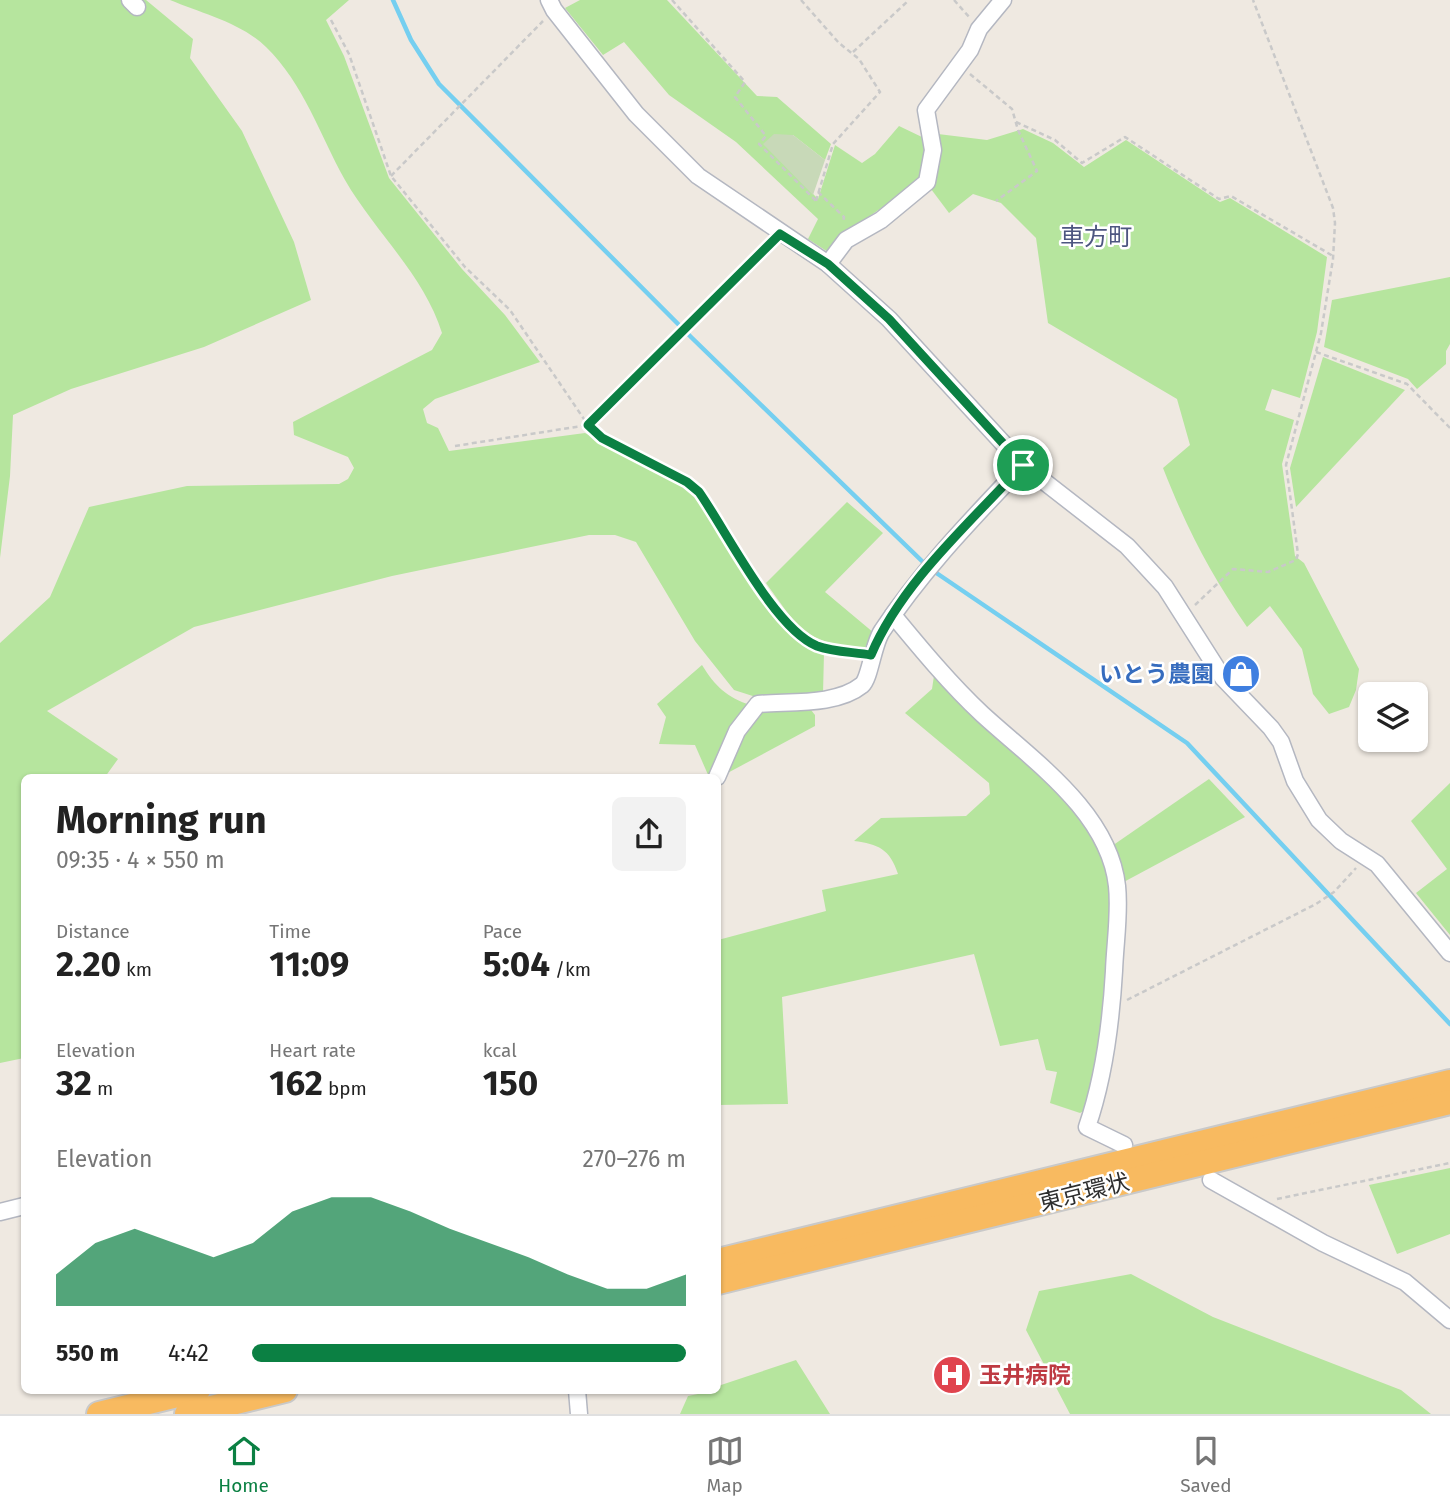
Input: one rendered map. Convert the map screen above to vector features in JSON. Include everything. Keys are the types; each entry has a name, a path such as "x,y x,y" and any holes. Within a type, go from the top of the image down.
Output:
{"highway":[{"name":"東京環状","path":"721,1260 1450,1082"},
{"name":"東京環状","path":"721,1281 1450,1102"},
{"path":"99,1414 182,1394"},
{"path":"187,1414 269,1394"}],"street":[{"path":"828,264 852,237 890,213 927,182 932,167 933,150 926,110 959,65 979,29 1003,0"},
{"path":"552,5 636,114 669,149 721,195 828,264 889,319 1023,465 1127,546 1165,587 1223,678 1271,727 1281,741 1294,781 1319,820 1341,841 1367,856 1450,953"},
{"path":"718,774 737,731 758,704 835,697 866,680 871,655 880,634 893,615 930,566 1023,465"},
{"path":"893,615 959,690 1057,779 1085,813 1106,850 1117,884 1112,1009 1096,1102 1087,1127 1124,1145"},
{"path":"1211,1180 1405,1283 1450,1320"},
{"path":"0,1212 21,1207"},
{"path":"577,1394 579,1414"}],"path":[{"path":"672,0 745,82 736,97 766,136 759,144 816,201 833,144 880,92 852,54 801,0"},
{"path":"852,54 909,0"},
{"path":"954,0 979,29"},
{"path":"1184,616 1233,569 1268,572 1296,560 1298,554 1286,465 1316,352 1333,256 1333,208 1253,0"},
{"path":"391,176 552,5"},
{"path":"331,20 349,54 391,176 465,267 510,310 588,425 602,438 687,482 699,492 774,605 801,637 819,647 871,655"},
{"path":"959,65 1012,109 1037,171 996,201"},
{"path":"1016,122 1055,140 1082,163 1125,137 1219,199 1231,196 1333,256"},
{"path":"818,192 844,217 843,229 852,237"},
{"path":"455,446 588,425 780,234"},
{"path":"1316,352 1407,384 1450,428"},
{"path":"1112,1009 1315,904 1334,892 1367,856"},
{"path":"1253,1204 1450,1163"}],"green space":[{"path":"0,0 146,0 193,39 190,58 242,131 294,242 311,300 204,347 71,389 13,415 10,476 0,558"},
{"path":"170,0 349,0 326,20 344,56 389,178 462,269 505,315 540,362 435,399 423,409 427,423 438,428 449,451 585,433 685,485 696,494 785,626 798,640 824,653 823,694 759,698 734,690 695,641 636,542 615,535 589,535 392,576 194,627 47,711 118,759 107,774 21,774 21,1059 0,1063 0,643 50,597 89,507 187,486 339,484 348,479 354,468 348,457 294,435 293,422 432,350 442,333 434,312 411,273 345,180 291,77 266,47 245,31"},
{"path":"580,0 667,0 757,96 777,97 831,144 825,160 793,135 764,144 818,199 835,145 862,163 875,154 899,126 924,138 928,152 920,181 844,234 828,252 808,239 818,219 736,142 669,95 624,42 603,55 565,8"},
{"path":"1023,129 1053,143 1084,167 1126,140 1220,202 1230,198 1327,257 1317,332 1300,398 1272,389 1265,410 1294,420 1282,464 1295,556 1304,563 1359,669 1356,690 1349,707 1329,714 1313,694 1302,649 1270,606 1247,627 1210,569 1190,531 1163,468 1190,445 1177,399 1048,323 1036,238 1001,203 973,194 949,213 931,189 940,156 938,134 987,140"},
{"path":"774,134 793,135 825,160 813,195 763,144"},
{"path":"1450,277 1450,344 1446,351 1446,364 1417,389 1408,379 1324,347 1332,300"},
{"path":"1323,357 1405,390 1296,507 1290,468"},
{"path":"847,502 883,533 825,592 874,633 863,651 826,642 805,631 766,583"},
{"path":"702,665 722,690 751,705 711,774 708,774 695,745 659,744 666,717 657,704"},
{"path":"935,669 1055,783 1103,851 1114,887 1107,1000 1087,1109 1080,1113 1050,1103 1057,1072 1046,1070 1038,1039 1000,1046 974,954 782,997 788,1104 721,1105 721,939 826,911 822,890 898,874 891,859 882,849 854,841 881,818 966,816 990,794 989,783 905,713 932,689"},
{"path":"807,705 815,715 815,726 722,776 743,732 762,708"},
{"path":"1209,779 1245,817 1120,884 1109,848"},
{"path":"1450,783 1450,935 1416,893 1447,869 1411,821"},
{"path":"1450,1168 1450,1234 1397,1254 1369,1185"},
{"path":"1131,1274 1213,1317 1401,1390 1431,1414 1070,1414 1026,1330 1039,1291"},
{"path":"796,1360 830,1414 680,1414 688,1396 721,1394 721,1385"}],"waterway":[{"path":"393,0 411,40 439,84 692,338 925,564"},
{"path":"932,570 1187,743 1450,1024"}],"place":[{"name":"いとう農園","path":"1241,674"},
{"name":"玉井病院","path":"952,1375"}],"district":[{"name":"車方町","path":"1096,237"}],"route":[{"path":"780,234 828,264 889,319 1023,465 924,573 880,634 871,655 819,647 801,637 787,624 699,492 687,482 602,438 588,425 780,234"}]}
